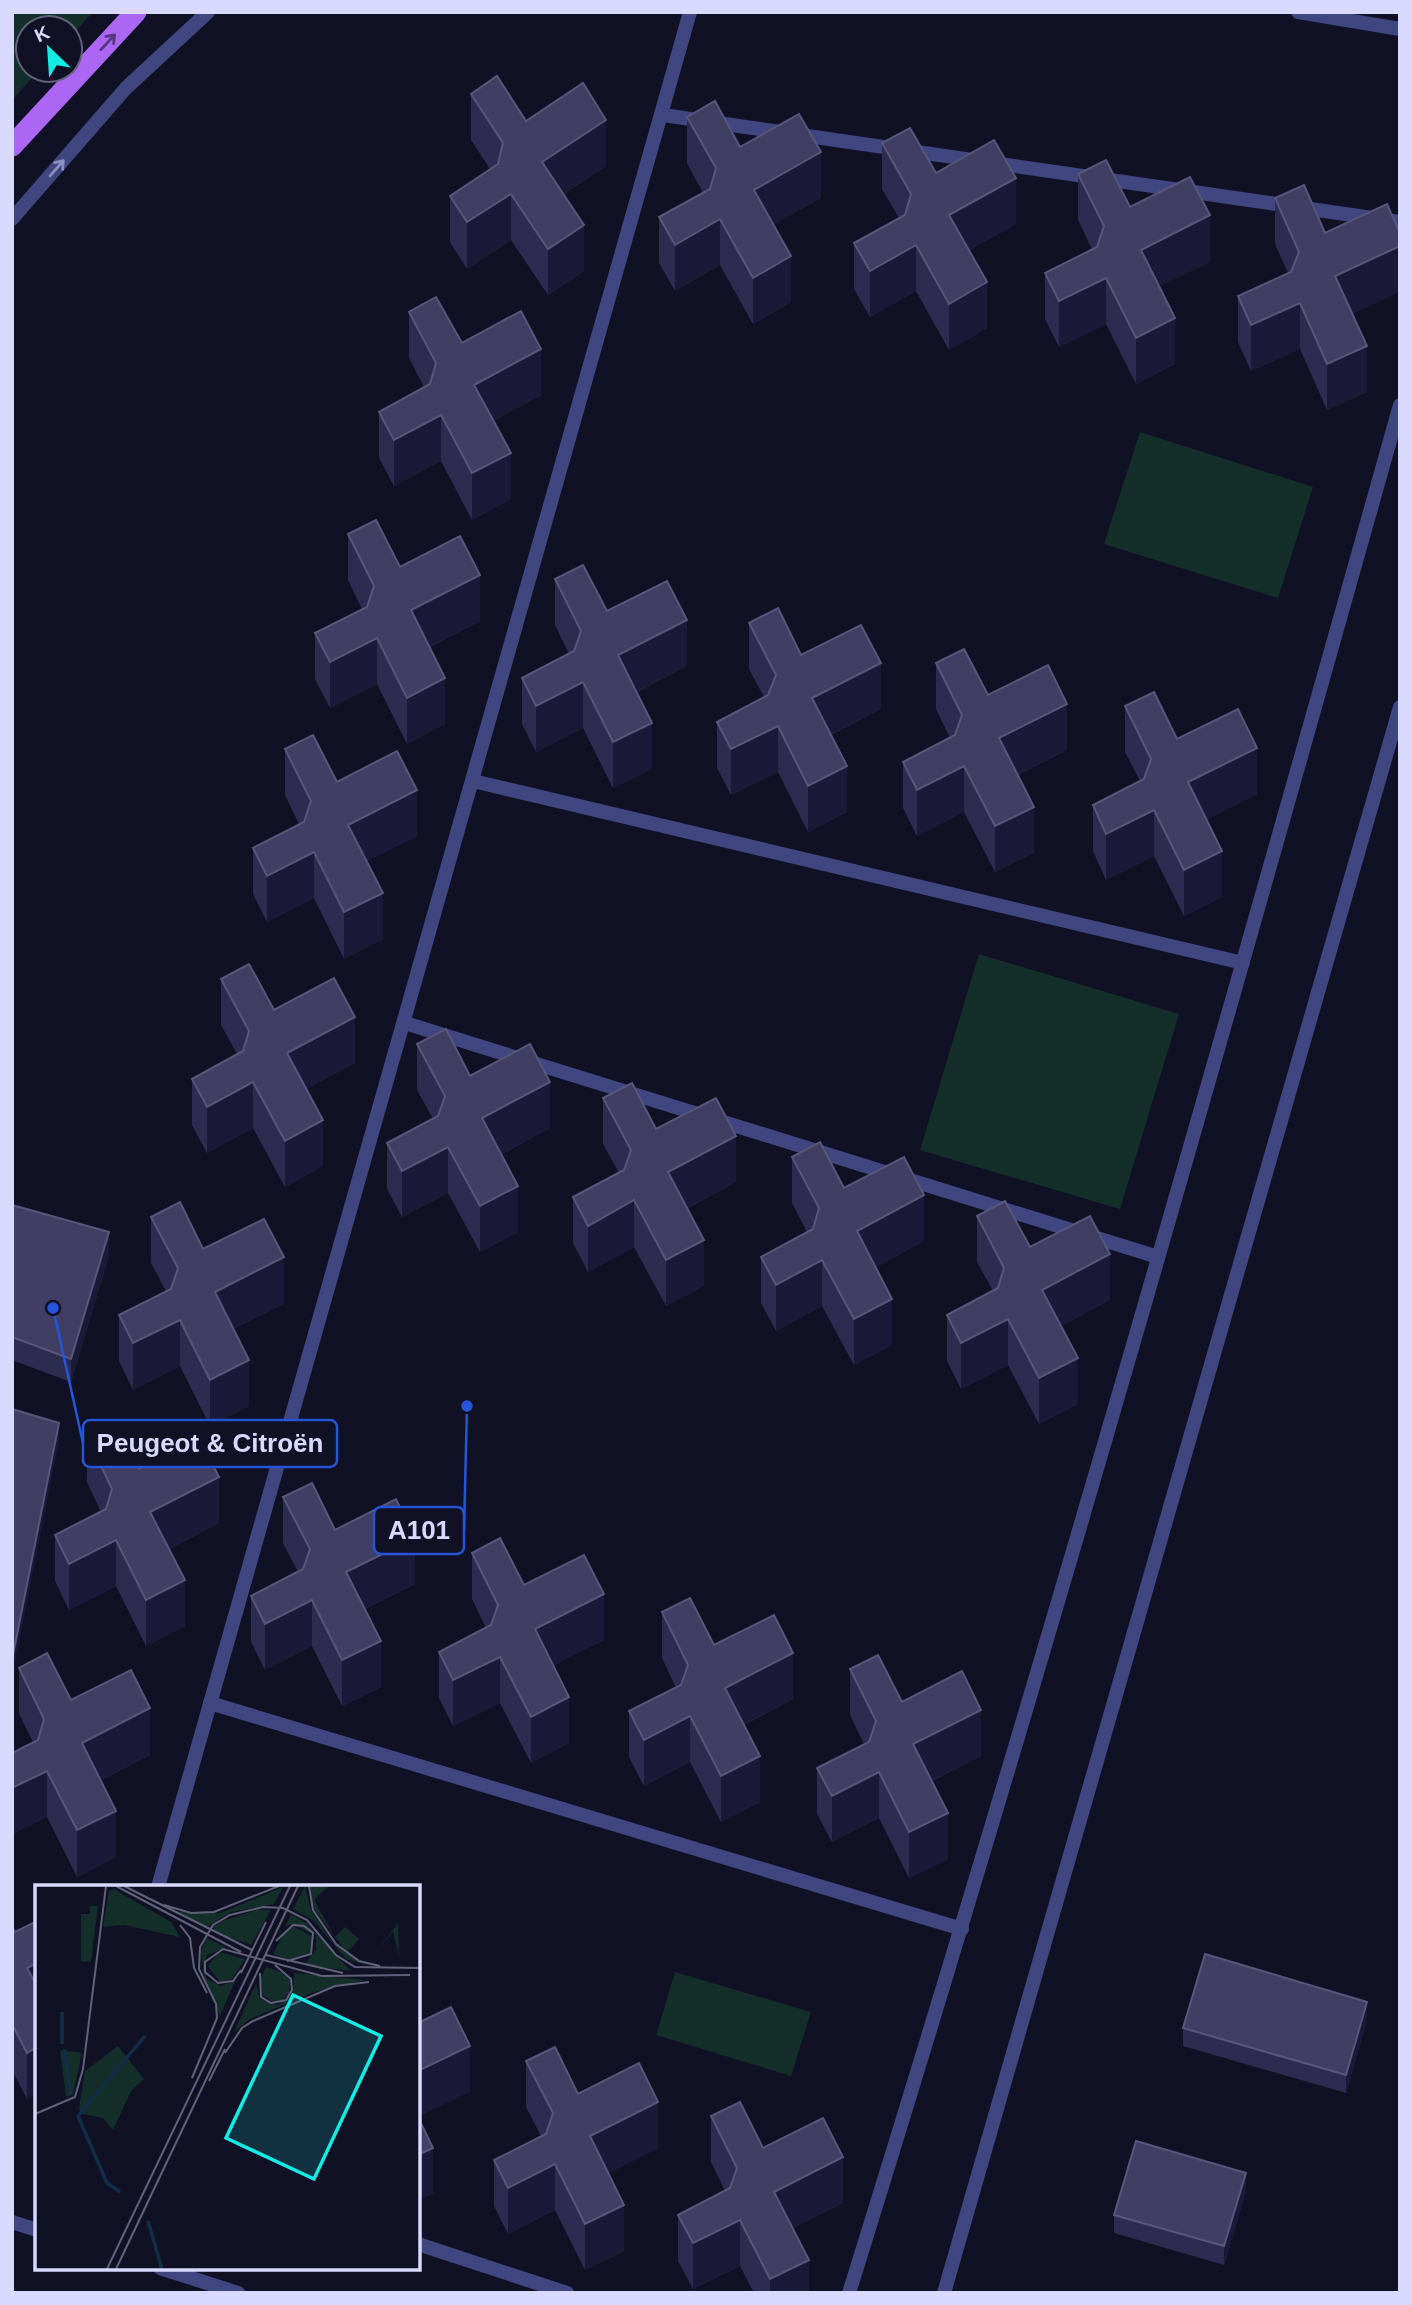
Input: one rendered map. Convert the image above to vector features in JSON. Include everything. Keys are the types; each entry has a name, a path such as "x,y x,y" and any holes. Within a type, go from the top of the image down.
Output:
{"main road":[{"path":"12,146 136,12"}],"lane":[{"path":"12,219 126,88 208,12"},
{"path":"159,1885 663,115 690,12"},
{"path":"1298,12 1400,29"},
{"path":"663,115 1400,222"},
{"path":"849,2293 962,1929 1243,963 1400,405"},
{"path":"944,2293 1400,707"},
{"path":"473,781 1243,963"},
{"path":"405,1023 1158,1257"},
{"path":"210,1703 962,1929"},
{"path":"12,2222 35,2229"},
{"path":"420,2245 567,2293"},
{"path":"166,2270 238,2293"}],"green space":[{"path":"12,12 93,12 84,22 84,14 14,14 14,84 26,84 12,100"},
{"path":"1140,432 1313,487 1278,598 1104,544"},
{"path":"979,954 1179,1014 1120,1209 920,1150"},
{"path":"675,1972 811,2012 791,2076 656,2035"}],"building":[{"path":"497,76 526,121 583,83 606,120 542,162 584,225 548,249 511,194 467,222 450,196 498,164 503,143 471,94"},
{"path":"715,101 740,147 799,114 821,152 754,190 791,256 753,278 720,219 675,245 659,217 710,189 716,168 687,117"},
{"path":"910,128 936,173 994,140 1016,178 949,215 987,282 949,304 916,245 870,271 854,243 905,215 911,194 882,143"},
{"path":"1106,160 1130,207 1190,177 1210,215 1141,250 1175,318 1136,338 1106,278 1059,301 1045,273 1097,247 1104,226 1078,174"},
{"path":"1304,185 1325,233 1387,204 1400,233 1400,246 1335,276 1367,346 1327,364 1300,303 1251,325 1238,296 1291,272 1299,252 1275,198"},
{"path":"436,297 462,343 521,311 541,349 474,385 511,453 472,473 441,415 394,440 379,412 430,384 436,363 409,312"},
{"path":"376,520 400,567 460,536 480,575 411,610 445,678 407,698 377,638 330,662 315,633 367,607 374,586 348,534"},
{"path":"583,565 607,611 667,581 687,620 618,655 652,723 613,742 583,682 536,706 522,678 574,651 581,631 555,579"},
{"path":"778,608 801,655 861,625 881,663 812,698 847,766 808,786 778,726 731,749 717,722 768,695 776,675 749,623"},
{"path":"964,649 988,695 1048,665 1067,704 999,738 1034,807 995,826 964,766 917,790 903,762 955,735 962,715 936,663"},
{"path":"1154,692 1177,739 1238,709 1257,748 1188,782 1222,851 1184,870 1154,810 1106,834 1093,805 1144,779 1151,759 1125,706"},
{"path":"313,735 337,782 397,751 417,790 348,825 383,893 344,912 314,852 267,876 253,848 304,822 311,801 285,749"},
{"path":"249,964 274,1010 334,978 355,1017 287,1053 323,1120 285,1141 253,1082 207,1107 192,1079 243,1051 249,1031 221,979"},
{"path":"446,1029 470,1076 530,1044 550,1082 482,1118 518,1186 480,1206 448,1147 402,1171 387,1143 438,1116 445,1096 417,1044"},
{"path":"632,1083 656,1129 716,1098 736,1136 668,1172 704,1240 666,1260 634,1200 588,1226 573,1197 624,1170 631,1150 603,1098"},
{"path":"820,1142 844,1188 904,1157 924,1195 857,1231 892,1299 854,1319 822,1260 776,1285 761,1257 813,1229 819,1208 792,1157"},
{"path":"1005,1201 1030,1247 1090,1216 1110,1254 1042,1290 1078,1358 1039,1378 1008,1319 961,1343 947,1315 998,1288 1004,1268 977,1216"},
{"path":"180,1202 203,1249 264,1219 284,1257 215,1292 249,1360 210,1380 180,1320 133,1343 119,1315 171,1289 178,1268 151,1217"},
{"path":"12,1205 109,1232 71,1359 12,1337"},
{"path":"12,1409 59,1423 12,1660"},
{"path":"116,1422 139,1469 199,1438 219,1477 150,1512 185,1580 146,1600 116,1540 69,1564 55,1535 106,1509 112,1489 87,1436"},
{"path":"312,1483 335,1530 396,1499 415,1538 346,1572 381,1641 342,1660 312,1600 265,1624 251,1596 303,1569 310,1549 283,1497"},
{"path":"500,1538 524,1585 584,1555 604,1594 535,1629 569,1697 531,1717 500,1657 453,1680 439,1652 491,1625 498,1605 472,1553"},
{"path":"690,1598 714,1645 774,1615 793,1653 725,1688 760,1756 721,1776 690,1716 644,1740 629,1711 681,1685 688,1665 662,1612"},
{"path":"47,1653 71,1700 131,1670 150,1708 82,1743 116,1811 77,1830 47,1771 12,1788 12,1753 38,1740 44,1719 19,1668"},
{"path":"878,1655 902,1702 962,1671 981,1710 913,1744 948,1813 909,1832 879,1772 832,1796 817,1768 869,1742 876,1721 850,1669"},
{"path":"35,1922 35,1964 27,1968 35,1982 35,2048 27,2053 12,2024 12,1927 15,1932"},
{"path":"1205,1954 1367,2002 1346,2075 1183,2028"},
{"path":"451,2007 470,2046 420,2070 420,2022"},
{"path":"555,2047 578,2094 639,2063 658,2102 590,2136 624,2205 585,2224 555,2164 508,2188 494,2160 546,2134 553,2113 526,2061"},
{"path":"740,2102 763,2148 823,2118 843,2157 774,2192 809,2260 770,2279 740,2220 693,2243 678,2215 730,2188 737,2168 711,2116"},
{"path":"420,2121 433,2148 420,2154"},
{"path":"1136,2141 1246,2173 1224,2246 1114,2215"}],"place":[{"name":"Peugeot & Citroën","path":"53,1308"},
{"name":"A101","path":"467,1406"}]}
